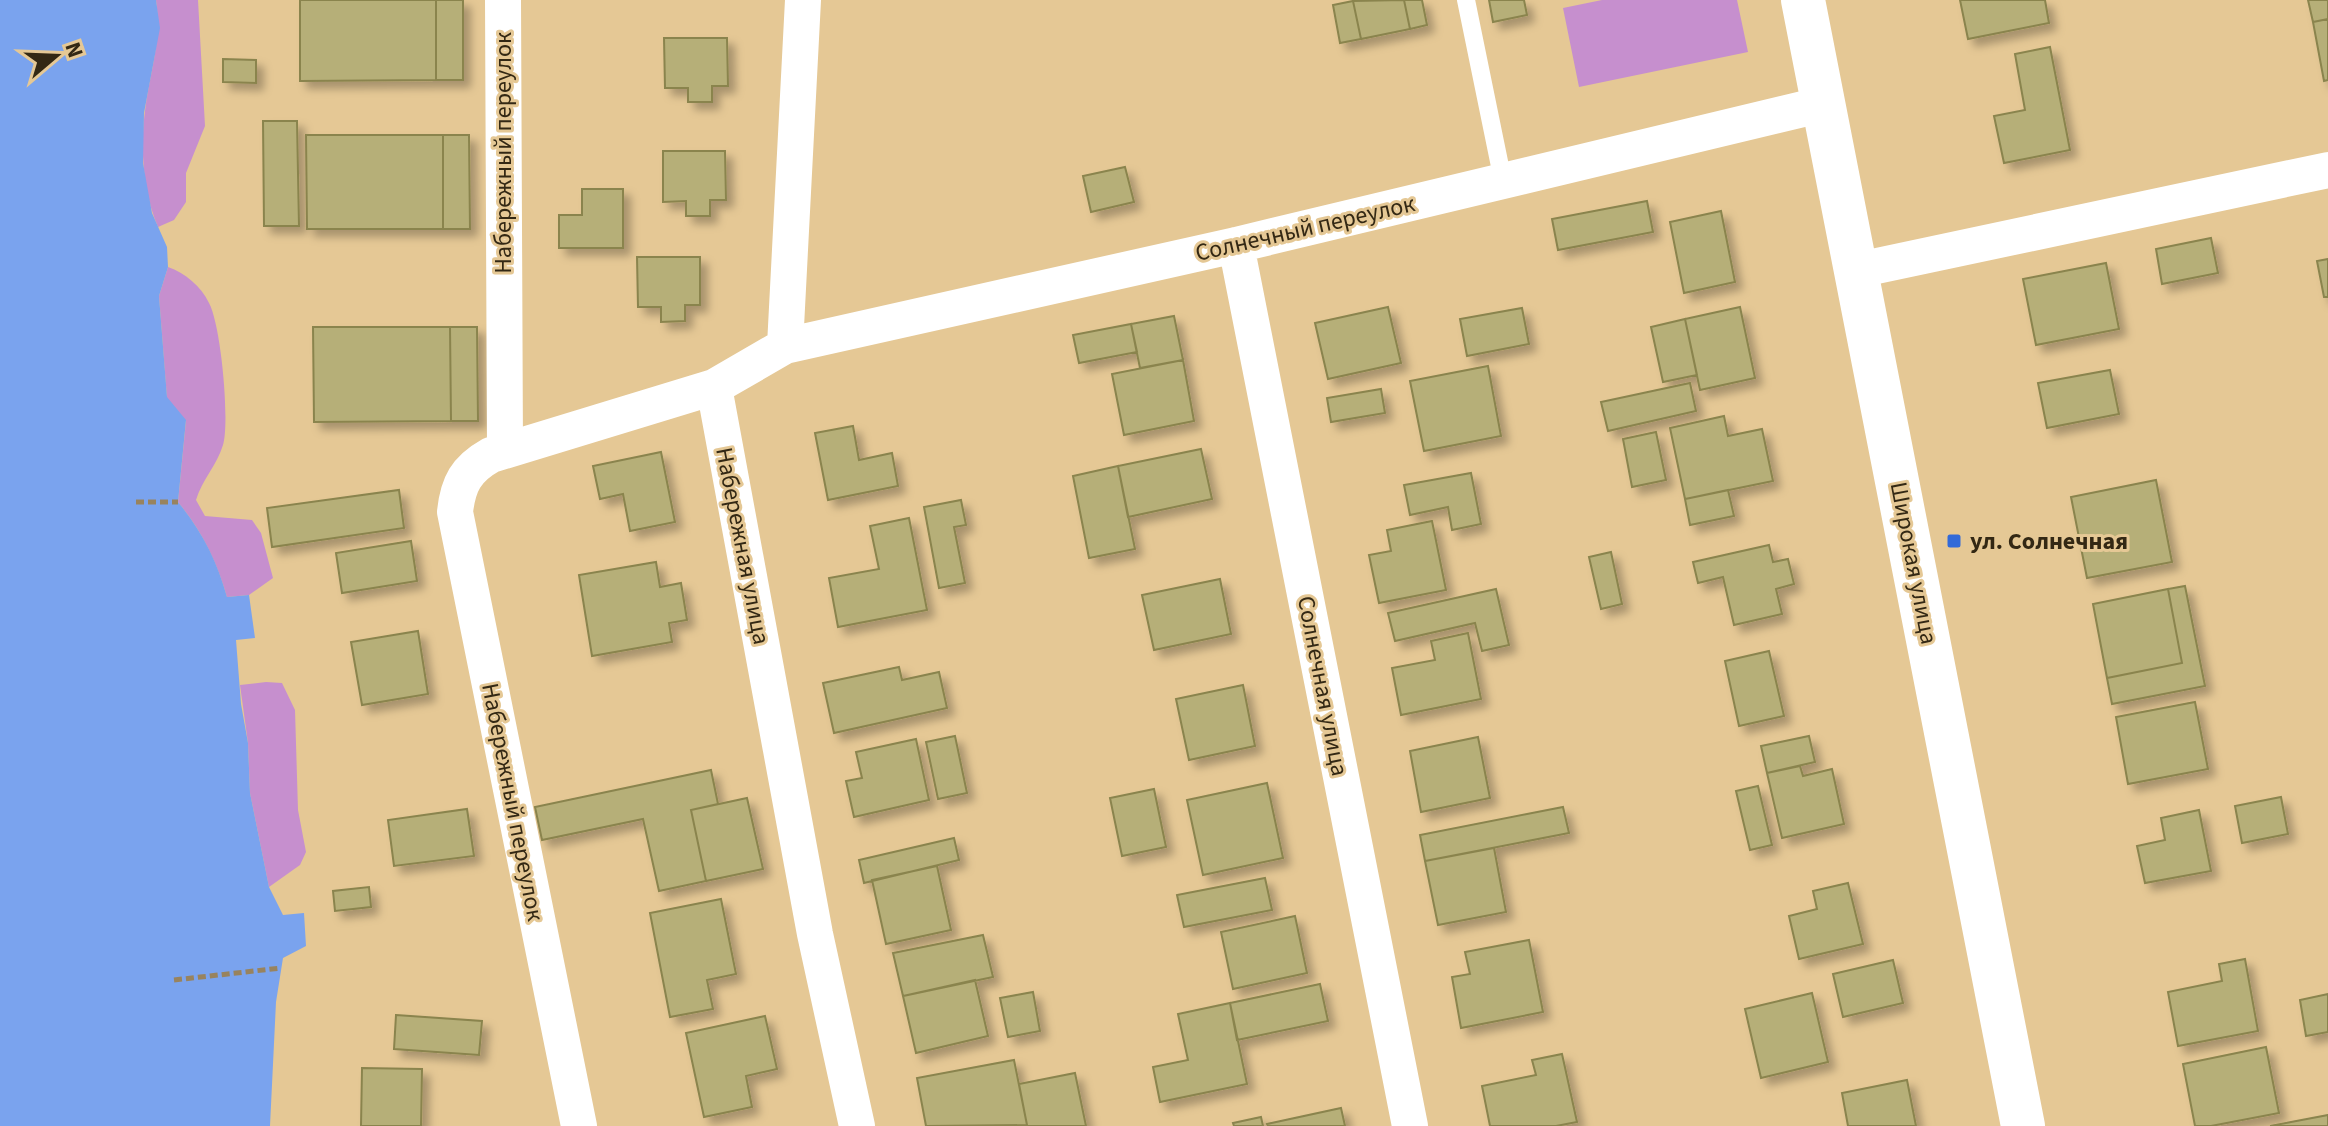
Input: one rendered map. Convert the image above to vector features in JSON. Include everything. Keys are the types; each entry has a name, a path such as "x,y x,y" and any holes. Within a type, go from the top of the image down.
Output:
{"street":[{"name":"Набережный переулок","path":"503,0 505,450 476,463 462,478 455,512 579,1126"},
{"path":"505,450 714,387 785,346 803,0"},
{"name":"Широкая улица","path":"1803,0 2023,1126"},
{"name":"Солнечный переулок","path":"785,346 1236,245 1824,104"},
{"path":"1858,270 2328,170"},
{"name":"Солнечная улица","path":"1236,245 1410,1126"},
{"name":"Набережная улица","path":"714,387 815,934 857,1126"}],"lane":[{"path":"1466,0 1503,181"}],"path":[{"path":"136,502 178,502"},
{"path":"174,980 281,968"}],"shaded area":[{"path":"156,0 198,0 205,126 186,173 186,202 174,220 158,227 146,185 143,140 156,43"},
{"path":"1602,0 1737,0 1748,52 1579,87 1563,8"},
{"path":"168,267 197,286 213,314 223,373 225,433 220,452 196,500 205,516 252,520 261,533 273,578 249,595 227,597 208,547 178,502 186,421 167,398 159,296"},
{"path":"282,683 295,710 298,810 306,852 300,865 269,887 250,793 248,743 240,685"}],"water":[{"path":"0,0 156,0 160,28 144,113 143,163 152,213 167,247 168,267 159,296 167,397 186,420 178,502 208,547 227,597 249,595 255,638 236,640 241,704 248,743 250,793 269,887 283,915 304,913 306,946 283,958 276,1002 270,1126 0,1126"}],"building":[{"path":"300,0 436,0 436,80 300,81"},
{"path":"436,0 463,0 463,80 436,80"},
{"path":"1404,0 1410,29 1361,39 1353,1"},
{"path":"1404,0 1422,0 1427,25 1410,29"},
{"path":"1489,0 1524,0 1527,15 1493,22"},
{"path":"1960,0 2045,0 2049,23 1968,39"},
{"path":"2308,0 2328,0 2328,19 2313,22"},
{"path":"1353,1 1361,39 1340,43 1333,5"},
{"path":"2328,19 2328,80 2324,81 2313,22"},
{"path":"664,38 727,38 728,86 712,86 712,102 688,102 688,88 665,88"},
{"path":"2050,47 2070,150 2004,163 1994,116 2025,110 2015,54"},
{"path":"223,59 256,60 256,83 223,82"},
{"path":"263,121 297,121 299,226 264,226"},
{"path":"306,135 443,135 443,229 307,229"},
{"path":"443,135 469,135 470,229 443,229"},
{"path":"663,151 725,151 726,200 710,200 710,216 686,216 686,201 663,202"},
{"path":"1125,167 1134,202 1091,212 1083,176"},
{"path":"582,189 623,189 623,248 559,248 559,215 582,215"},
{"path":"1647,201 1653,232 1558,250 1552,219"},
{"path":"1721,211 1735,282 1684,293 1670,222"},
{"path":"2211,238 2218,273 2162,284 2156,249"},
{"path":"637,257 700,257 700,305 685,305 685,321 661,322 661,307 638,307"},
{"path":"2328,259 2328,297 2324,297 2317,261"},
{"path":"2106,263 2119,329 2036,345 2023,279"},
{"path":"1388,307 1401,363 1328,379 1315,323"},
{"path":"1740,307 1755,378 1700,390 1685,319"},
{"path":"1522,308 1529,344 1467,356 1460,319"},
{"path":"1174,316 1183,360 1140,368 1131,324"},
{"path":"1685,319 1697,375 1663,382 1651,327"},
{"path":"1131,324 1137,352 1079,363 1073,335"},
{"path":"313,327 450,327 451,421 314,422"},
{"path":"450,327 477,327 478,421 451,421"},
{"path":"1183,360 1194,421 1124,435 1112,374"},
{"path":"1488,366 1501,436 1424,451 1410,381"},
{"path":"2110,370 2119,414 2047,428 2038,383"},
{"path":"1690,383 1696,411 1608,431 1601,402"},
{"path":"1381,389 1385,413 1331,422 1327,398"},
{"path":"1724,416 1728,436 1762,429 1773,481 1685,499 1670,428"},
{"path":"853,426 859,460 892,453 898,486 828,500 815,433"},
{"path":"1656,432 1666,480 1632,487 1623,439"},
{"path":"1201,449 1212,499 1128,517 1118,466"},
{"path":"661,452 675,522 630,531 623,494 600,499 593,466"},
{"path":"1118,466 1135,549 1089,558 1073,476"},
{"path":"1471,473 1481,524 1452,530 1448,507 1410,515 1404,485"},
{"path":"2156,480 2172,562 2087,578 2071,497"},
{"path":"399,490 404,528 272,547 267,508"},
{"path":"1728,490 1734,516 1690,525 1685,499"},
{"path":"961,500 966,525 954,527 965,583 939,588 924,507"},
{"path":"909,518 927,610 838,627 829,578 879,569 870,526"},
{"path":"1432,521 1446,590 1379,603 1369,555 1391,551 1387,530"},
{"path":"411,541 417,581 342,593 336,553"},
{"path":"1769,545 1773,562 1788,559 1794,584 1776,589 1782,614 1734,625 1723,577 1698,583 1693,562"},
{"path":"1611,552 1622,604 1601,609 1589,557"},
{"path":"656,562 660,587 681,583 687,620 669,623 672,642 592,656 579,575"},
{"path":"1220,579 1231,634 1154,650 1142,595"},
{"path":"2185,586 2205,686 2112,704 2107,678 2182,663 2168,589"},
{"path":"1496,589 1509,645 1482,651 1475,623 1395,641 1388,613"},
{"path":"2168,589 2182,663 2107,678 2093,604"},
{"path":"418,631 428,694 362,705 351,642"},
{"path":"1468,633 1481,699 1401,715 1392,668 1435,660 1431,641"},
{"path":"1769,651 1784,716 1739,726 1725,661"},
{"path":"899,667 902,680 939,672 947,708 834,733 823,683"},
{"path":"1243,685 1255,746 1189,760 1176,699"},
{"path":"2195,702 2208,769 2128,784 2116,717"},
{"path":"955,736 967,793 938,799 926,742"},
{"path":"1809,736 1815,762 1767,773 1761,746"},
{"path":"1478,737 1490,798 1421,812 1410,751"},
{"path":"916,739 929,800 854,817 846,781 862,778 856,752"},
{"path":"1800,766 1803,776 1832,769 1844,824 1782,838 1767,773"},
{"path":"711,770 718,804 691,810 706,881 659,891 643,819 542,840 535,807"},
{"path":"1267,783 1283,858 1203,875 1187,800"},
{"path":"1758,786 1772,845 1750,850 1736,791"},
{"path":"1154,789 1166,847 1122,856 1110,798"},
{"path":"2281,797 2288,834 2242,843 2235,806"},
{"path":"747,798 763,869 706,881 691,810"},
{"path":"1563,807 1569,833 1425,861 1420,835"},
{"path":"467,809 474,856 394,866 388,820"},
{"path":"2199,810 2211,871 2145,883 2137,846 2165,840 2161,818"},
{"path":"954,838 959,860 864,883 859,860"},
{"path":"1494,848 1506,912 1438,925 1425,861"},
{"path":"937,866 951,930 886,944 872,880"},
{"path":"1265,878 1272,910 1184,927 1177,895"},
{"path":"1848,883 1863,944 1799,959 1789,916 1817,909 1813,891"},
{"path":"369,887 371,907 335,911 333,891"},
{"path":"721,899 736,974 707,980 713,1009 670,1017 650,913"},
{"path":"1295,916 1307,973 1233,989 1221,932"},
{"path":"983,935 993,977 903,996 893,953"},
{"path":"1529,940 1543,1012 1461,1028 1452,977 1470,974 1465,952"},
{"path":"2245,959 2258,1031 2178,1046 2168,992 2222,981 2219,964"},
{"path":"1893,960 1903,1003 1843,1017 1833,974"},
{"path":"975,980 988,1036 916,1053 903,996"},
{"path":"1320,984 1328,1021 1237,1040 1230,1003"},
{"path":"1033,992 1040,1031 1008,1037 1000,998"},
{"path":"1812,993 1828,1062 1761,1078 1745,1009"},
{"path":"2328,994 2328,1032 2306,1036 2300,1000"},
{"path":"1230,1003 1247,1084 1160,1102 1153,1067 1188,1060 1178,1014"},
{"path":"396,1015 482,1021 479,1055 394,1049"},
{"path":"765,1016 777,1069 746,1076 752,1107 704,1117 686,1033"},
{"path":"2266,1047 2279,1113 2211,1126 2195,1126 2183,1064"},
{"path":"1562,1054 1577,1122 1556,1126 1490,1126 1482,1086 1536,1075 1532,1060"},
{"path":"1014,1060 1027,1125 926,1126 917,1078"},
{"path":"362,1068 422,1069 421,1126 361,1126"},
{"path":"1075,1073 1086,1126 1021,1126 1027,1125 1019,1084"},
{"path":"1907,1080 1916,1126 1848,1126 1842,1093"},
{"path":"1341,1108 1345,1126 1267,1124"},
{"path":"2328,1115 2328,1126 2270,1126"},
{"path":"1261,1117 1263,1126 1234,1126 1233,1123"}],"place":[{"name":"ул. Солнечная","path":"1954,541"}]}
